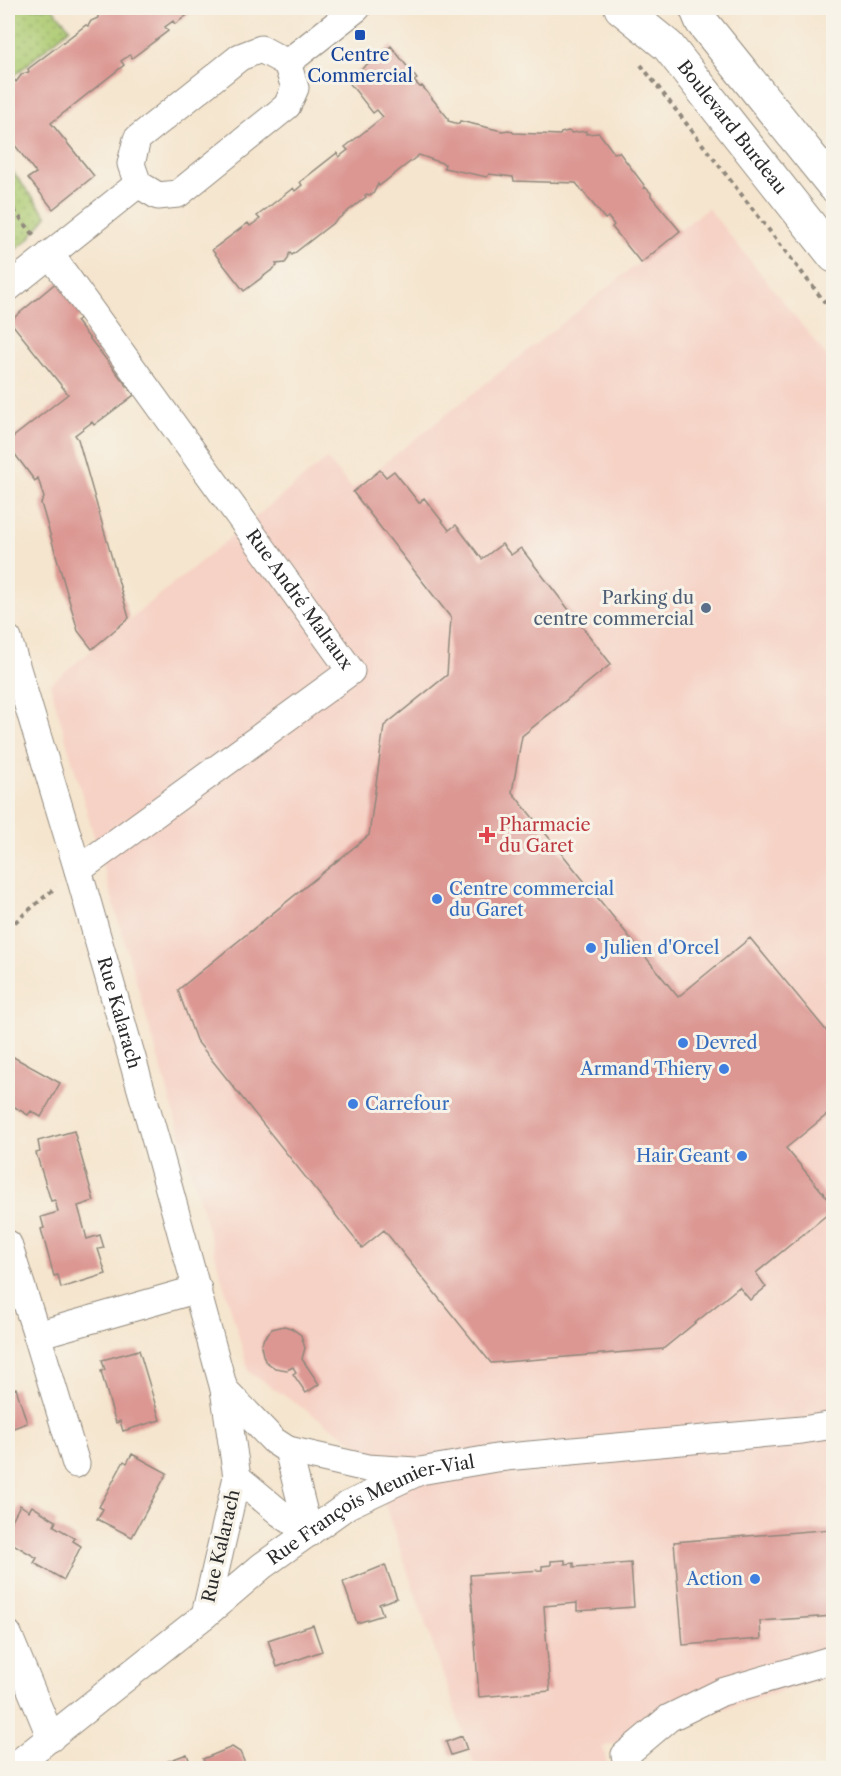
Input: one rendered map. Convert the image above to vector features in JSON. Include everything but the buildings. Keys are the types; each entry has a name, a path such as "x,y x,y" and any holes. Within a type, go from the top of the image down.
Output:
{"main road":[{"name":"Boulevard Burdeau","path":"621,8 668,46 834,256"},
{"path":"696,8 702,22 834,186"}],"street":[{"path":"287,63 357,8"},
{"path":"261,49 287,63 295,88 287,106 270,120 178,194 158,196 138,184 131,164 137,139 240,57 261,49"},
{"path":"8,288 138,184"},
{"name":"Rue André Malraux","path":"50,254 351,671 78,870"},
{"name":"Rue Kalarach","path":"8,639 78,870 198,1289 224,1389 237,1477 205,1615"},
{"path":"8,1244 25,1325 76,1464"},
{"path":"25,1325 198,1289"},
{"name":"Rue Kalarach","path":"224,1389 274,1442 288,1450 367,1468 420,1471"},
{"name":"Rue François Meunier-Vial","path":"12,1768 205,1615 262,1566 348,1505 420,1471 496,1458 802,1430 834,1425"},
{"name":"Rue François Meunier-Vial","path":"802,1430 834,1434"},
{"path":"288,1450 309,1533"},
{"name":"Rue Kalarach","path":"237,1477 280,1514 309,1533"},
{"path":"8,1634 51,1738"},
{"path":"628,1768 625,1755 669,1718 722,1692 834,1659"}],"path":[{"path":"634,56 834,314"},
{"path":"8,203 50,254"},
{"path":"8,928 78,870"}],"shaded area":[{"path":"708,208 833,364 833,1675 603,1747 608,1768 475,1768 366,1450 249,1372 50,684 327,459 352,489"}],"green space":[{"path":"8,8 52,8 70,28 15,75 8,68"},
{"path":"8,166 47,216 28,240 8,255"}],"place":[{"name":"Centre Commercial","path":"360,35"},
{"name":"Parking du centre commercial","path":"706,608"},
{"name":"Pharmacie du Garet","path":"487,835"},
{"name":"Centre commercial du Garet","path":"437,899"},
{"name":"Julien d'Orcel","path":"591,948"},
{"name":"Devred","path":"683,1043"},
{"name":"Armand Thiery","path":"724,1069"},
{"name":"Carrefour","path":"353,1104"},
{"name":"Hair Geant","path":"742,1156"},
{"name":"Action","path":"755,1579"}]}
